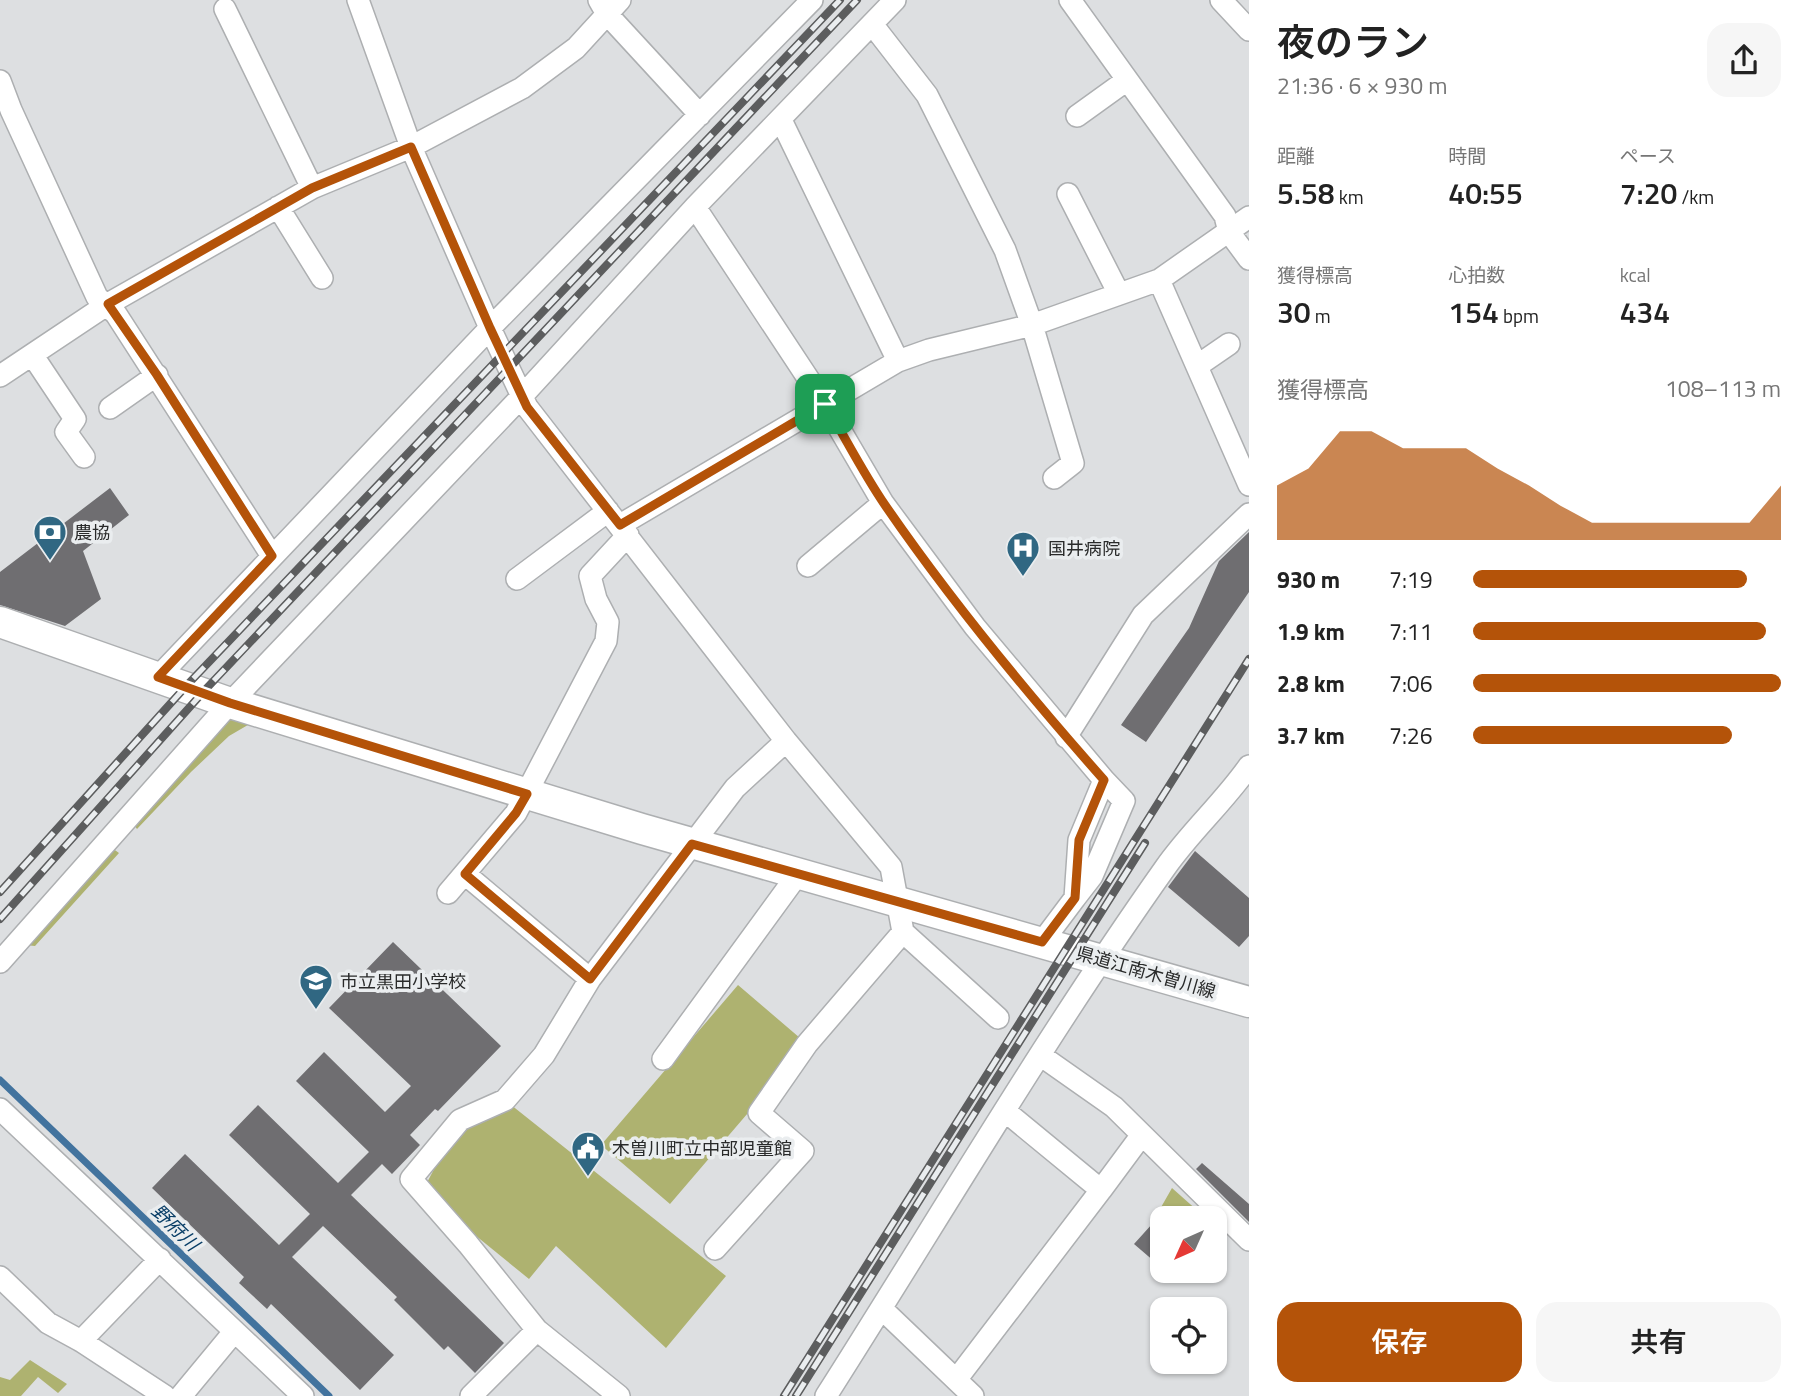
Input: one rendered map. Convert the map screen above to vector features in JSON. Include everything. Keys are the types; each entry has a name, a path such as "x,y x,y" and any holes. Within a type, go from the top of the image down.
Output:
{"main road":[{"name":"県道江南木曽川線","path":"0,622 230,703 527,794 692,844 1249,1002"}],"street":[{"path":"358,0 411,147 527,407 786,741 891,867 902,932 998,1018"},
{"path":"158,677 490,328 812,0"},
{"path":"0,962 230,703 523,394 695,206 895,0"},
{"path":"1070,0 1225,216 1229,232 1249,259"},
{"path":"1221,0 1249,30"},
{"path":"0,376 108,304 312,188 411,147 522,88 576,48 609,5 700,115"},
{"path":"225,9 312,188"},
{"path":"872,24 927,95 1004,250 1032,326 1073,463 1054,478"},
{"path":"1077,116 1128,80"},
{"path":"0,81 5,113 97,297 108,304 157,375 272,556"},
{"path":"781,120 898,361"},
{"path":"1068,194 1119,294"},
{"path":"695,206 825,404 883,503 975,627 1066,737 1124,801 1092,876 1042,942"},
{"path":"278,207 322,278"},
{"path":"517,579 619,524 898,361 929,350 1032,326 1159,280 1249,217"},
{"path":"1159,280 1249,485"},
{"path":"1196,366 1229,344"},
{"path":"33,356 75,419 66,432 84,457"},
{"path":"110,408 157,375"},
{"path":"808,566 883,503"},
{"path":"1066,737 1143,615 1249,514"},
{"path":"448,893 516,813 606,641 608,622 596,600 590,576 619,524"},
{"path":"619,1396 537,1330 468,1244 411,1180 460,1120 505,1100 544,1055 590,979 735,788 786,741"},
{"path":"826,1396 1103,959 1166,866 1249,766"},
{"path":"1075,898 1079,840 1104,780"},
{"path":"1078,851 1100,857"},
{"path":"465,874 590,979"},
{"path":"663,1059 797,874"},
{"path":"715,1249 803,1151 758,1113 807,1044 902,932"},
{"path":"1040,1055 1114,1107 1249,1240"},
{"path":"0,1109 303,1396"},
{"path":"1005,1111 1101,1190"},
{"path":"956,1380 1141,1136"},
{"path":"81,1341 160,1259"},
{"path":"0,1277 48,1323 81,1341 164,1396"},
{"path":"882,1309 973,1396"},
{"path":"471,1396 537,1330"},
{"path":"181,1396 234,1332"}],"green space":[{"path":"230,703 267,714 229,736 137,829 128,817"},
{"path":"105,843 119,853 35,946 15,944"},
{"path":"738,985 807,1044 670,1204 601,1145"},
{"path":"505,1100 726,1276 666,1348 556,1246 529,1279 422,1192 460,1120"},
{"path":"1172,1188 1192,1206 1162,1206"},
{"path":"30,1360 67,1384 58,1393 38,1377 21,1396 0,1396 0,1377 10,1380"}],"building":[{"name":"農協","path":"110,488 129,515 83,551 101,599 65,626 0,605 0,572"},
{"path":"1249,532 1249,592 1146,742 1121,725 1189,628 1219,561"},
{"path":"1195,851 1249,898 1249,936 1239,947 1168,887"},
{"path":"393,942 501,1046 438,1111 435,1109 410,1135 420,1145 392,1174 382,1164 351,1195 504,1343 475,1373 448,1346 444,1350 394,1300 397,1297 323,1226 292,1257 394,1355 360,1390 271,1304 267,1309 239,1283 244,1277 152,1188 185,1154 279,1245 310,1214 229,1135 258,1105 338,1183 369,1152 296,1081 324,1052 385,1112 411,1086 329,1008"},
{"path":"1202,1163 1249,1204 1249,1222 1196,1169"},
{"path":"1150,1226 1150,1258 1134,1244"}],"waterway":[{"name":"野府川","path":"0,1080 329,1396"}],"railway":[{"path":"0,892 189,683 840,0"},
{"path":"0,919 205,690 857,0"},
{"path":"784,1396 1249,659"},
{"path":"796,1396 1145,843"}],"place":[{"name":"農協","path":"50,562"},
{"name":"国井病院","path":"1023,578"},
{"name":"市立黒田小学校","path":"316,1011"},
{"name":"木曽川町立中部児童館","path":"588,1178"}],"route":[{"path":"411,147 527,407 620,525 825,404 883,503 975,627 1104,780 1079,840 1075,898 1042,942 692,844 590,979 465,874 516,813 527,794 230,703 158,677 272,556 157,375 108,304 312,188 411,147"}]}
